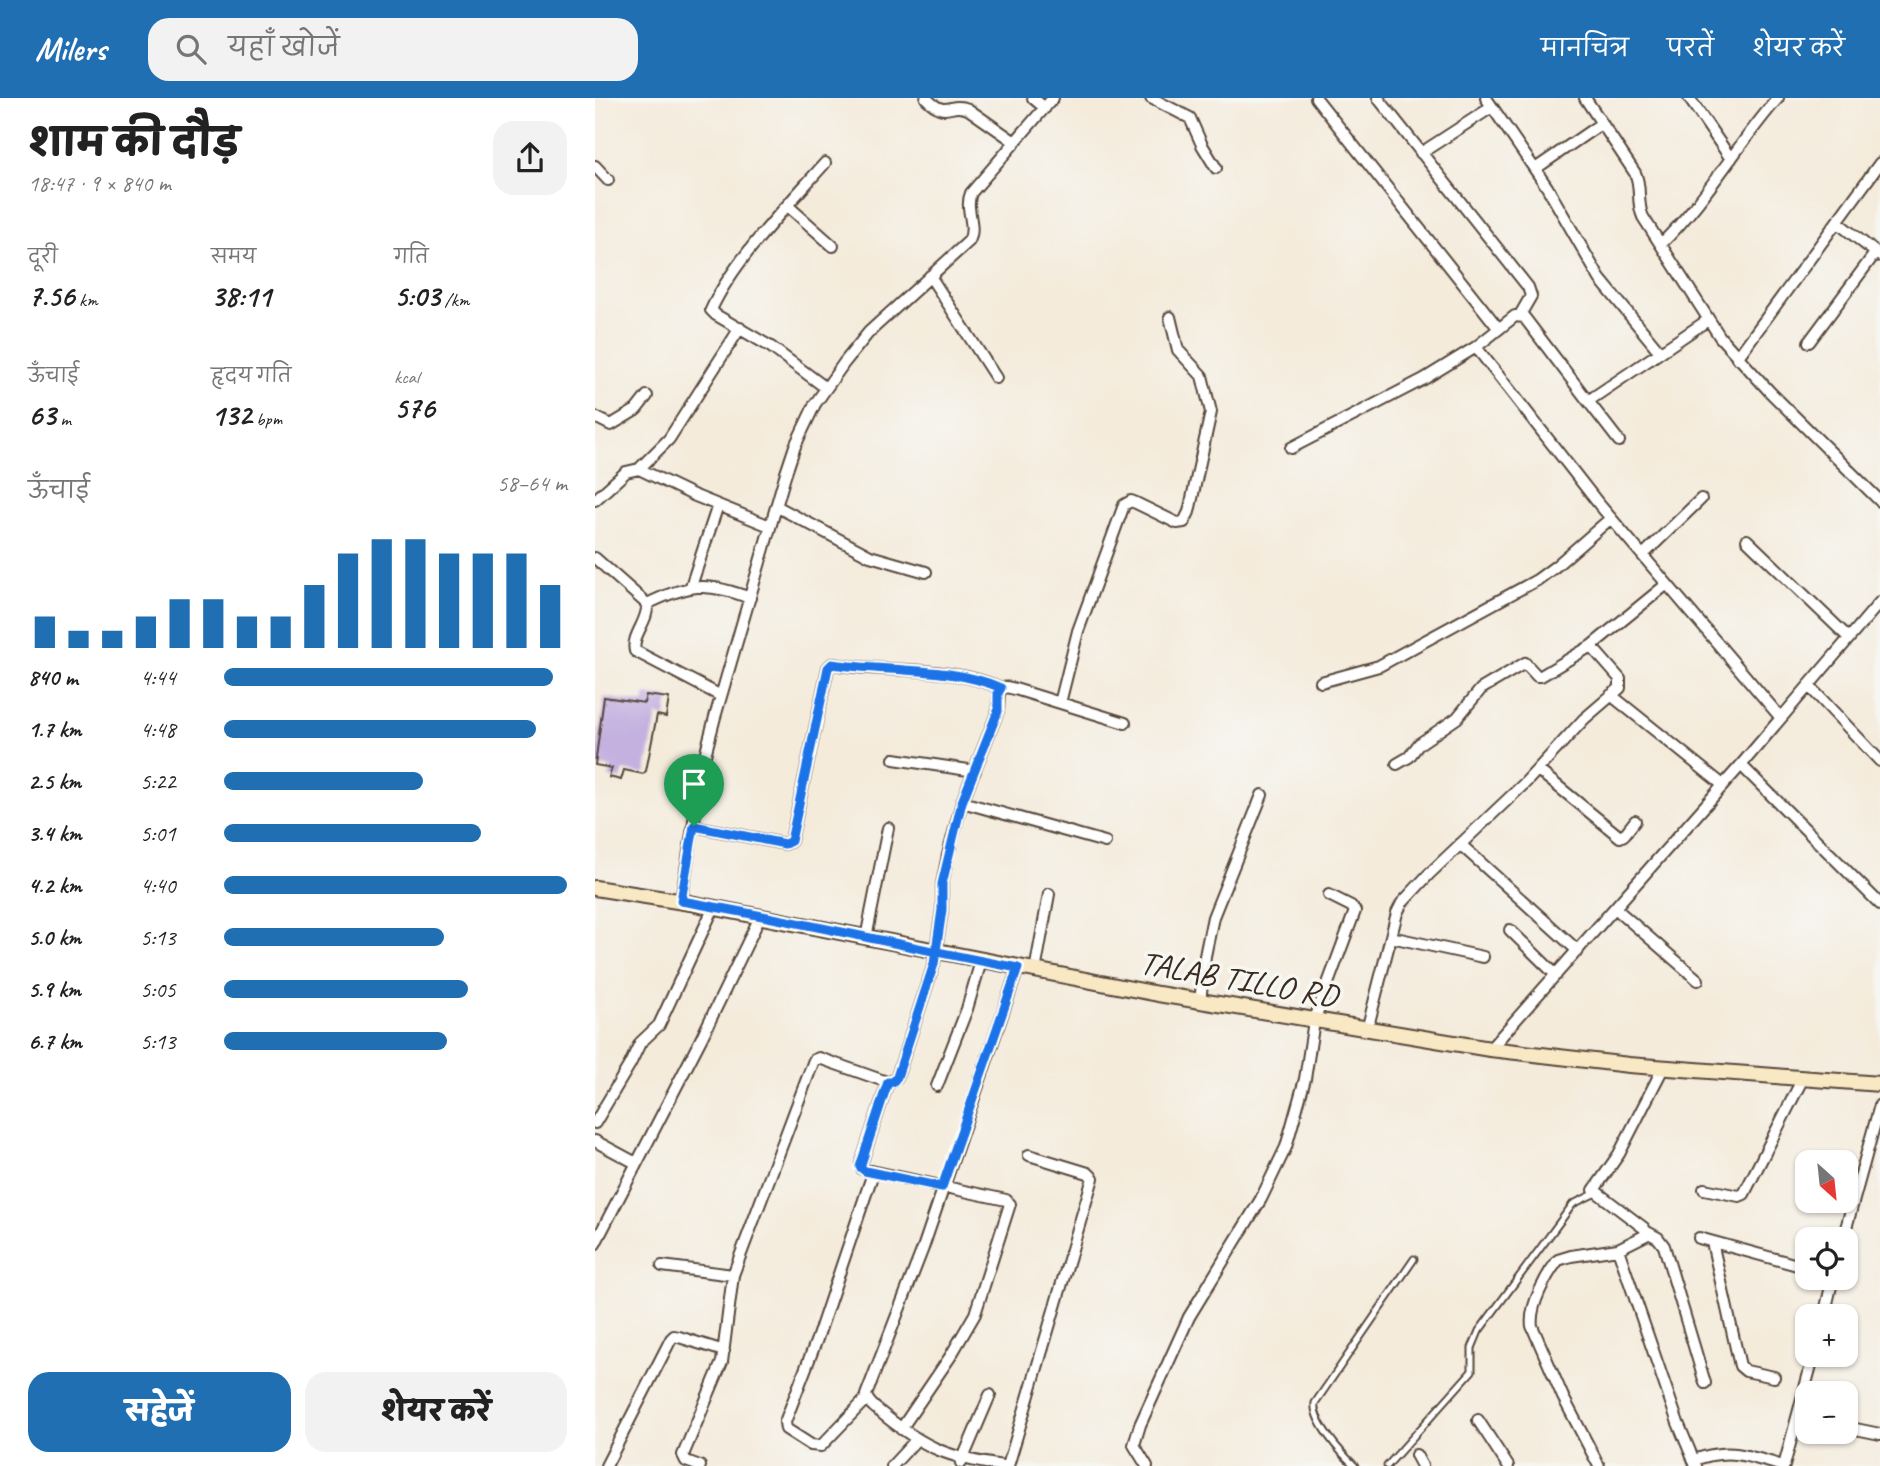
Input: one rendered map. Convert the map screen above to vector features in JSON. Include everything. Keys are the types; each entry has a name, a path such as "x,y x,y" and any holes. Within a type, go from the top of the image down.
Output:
{"main road":[{"name":"TALAB TILLO RD","path":"595,888 714,907 1200,1002 1490,1049 1663,1068 1880,1084"}],"street":[{"path":"926,98 942,110 961,106 968,109 1015,142"},
{"path":"1033,98 1045,108"},
{"path":"681,901 704,759 720,696 795,446 815,404 869,332 972,237 968,197 1053,98"},
{"path":"1150,98 1190,118 1216,168"},
{"path":"1316,98 1499,329"},
{"path":"1291,448 1402,391 1476,347 1515,316 1520,315 1529,302 1531,292 1378,98"},
{"path":"1585,98 1635,173 1640,186 1640,210 1708,320 1737,358 1880,501"},
{"path":"1689,98 1731,159"},
{"path":"1661,244 1678,228 1778,98"},
{"path":"1421,153 1489,102 1535,169 1600,279 1660,352"},
{"path":"1535,169 1602,122"},
{"path":"825,163 744,259 712,307 712,312 771,347 826,388"},
{"path":"1737,358 1880,163"},
{"path":"595,166 608,180"},
{"path":"788,206 833,246"},
{"path":"1809,342 1878,254 1837,222"},
{"path":"930,276 996,379"},
{"path":"1520,315 1536,331 1619,441"},
{"path":"1060,703 1078,631 1124,505 1131,501 1177,523 1184,522 1189,512 1211,412 1202,376 1178,350 1170,317"},
{"path":"1588,401 1708,320"},
{"path":"595,500 626,472 639,468 669,439 740,328"},
{"path":"1476,347 1611,518 1781,718"},
{"path":"595,417 611,425 636,410 647,396"},
{"path":"639,468 770,526"},
{"path":"1643,555 1701,499"},
{"path":"691,586 718,505"},
{"path":"776,506 870,556 926,572"},
{"path":"1321,682 1379,666 1537,580 1611,518"},
{"path":"1747,540 1849,638"},
{"path":"595,558 647,604 647,614 634,642 635,651 720,696"},
{"path":"1397,764 1409,757 1419,744 1457,718 1479,691 1493,681 1525,663 1541,677 1591,646 1667,584"},
{"path":"647,604 672,591 691,586 721,589 750,598"},
{"path":"1490,1049 1741,765 1880,602"},
{"path":"1367,1030 1397,913 1402,903 1538,770 1584,719 1621,688 1621,681 1591,646"},
{"path":"694,826 785,844 791,841 828,668 832,664 959,676 1001,688 1015,689 1125,723"},
{"path":"1809,686 1880,761"},
{"path":"700,1466 686,1461 684,1455 720,1368 733,1275 814,1060 819,1058 888,1082 893,1082 897,1077 936,952 942,910 942,884 962,802 998,711 998,693 1001,688"},
{"path":"1611,695 1723,785"},
{"path":"894,759 975,771"},
{"path":"1741,765 1880,904"},
{"path":"1538,770 1620,836 1624,835 1635,821"},
{"path":"1200,1002 1213,918 1262,795"},
{"path":"962,802 1105,842"},
{"path":"866,938 888,828"},
{"path":"1460,844 1578,951"},
{"path":"1034,971 1049,894"},
{"path":"1144,1465 1134,1445 1139,1425 1189,1317 1256,1208 1286,1147 1305,1079 1314,1021 1355,911 1351,906 1329,895"},
{"path":"595,1123 640,1043 659,1025 714,907"},
{"path":"1615,908 1698,980"},
{"path":"595,1244 701,1039 760,916"},
{"path":"1510,930 1556,975"},
{"path":"1391,937 1483,957"},
{"path":"937,1086 967,1009 981,961"},
{"path":"873,1173 821,1328 785,1422 786,1429 811,1445 821,1446 866,1399 867,1389 923,1248 1018,968"},
{"path":"1663,1068 1619,1154 1595,1187 1596,1193 1658,1238 1664,1246 1705,1382"},
{"path":"1704,1189 1739,1196 1744,1194 1803,1079"},
{"path":"888,1082 861,1164 862,1169 1006,1200 1010,1205 975,1314 950,1357 901,1429"},
{"path":"1846,1227 1880,1105"},
{"path":"595,1141 636,1163"},
{"path":"866,1399 901,1429 961,1463 1005,1466 1093,1178 1088,1173 1029,1155"},
{"path":"1599,1466 1563,1396 1532,1326 1531,1315 1558,1260 1618,1248 1647,1232"},
{"path":"1699,1238 1795,1264"},
{"path":"1712,1241 1740,1366 1746,1371 1774,1377"},
{"path":"1618,1248 1695,1463 1711,1454 1727,1452 1784,1466 1795,1438"},
{"path":"662,1266 733,1275"},
{"path":"606,1466 674,1336 724,1351"},
{"path":"961,1463 990,1395"},
{"path":"1478,1420 1508,1466"},
{"path":"1858,1429 1880,1434"},
{"path":"892,1466 917,1439"},
{"path":"1416,1455 1422,1466"}],"lane":[{"path":"1387,1466 1469,1375 1473,1367 1472,1348 1479,1331 1573,1204 1596,1193"},
{"path":"1355,1466 1321,1424 1314,1410 1315,1403 1414,1259"}],"building":[{"path":"646,695 669,698 666,717 657,715 646,771 643,774 624,770 621,780 609,777 612,768 595,765 604,697 644,703"}],"route":[{"path":"694,826 681,901 760,916 936,952 1018,968 942,1187 865,1171 860,1167 888,1082 893,1082 897,1077 934,964 936,952 942,910 942,884 949,855 962,802 998,711 998,693 1001,688 959,676 832,664 828,668 791,841 785,844 694,826"}]}
